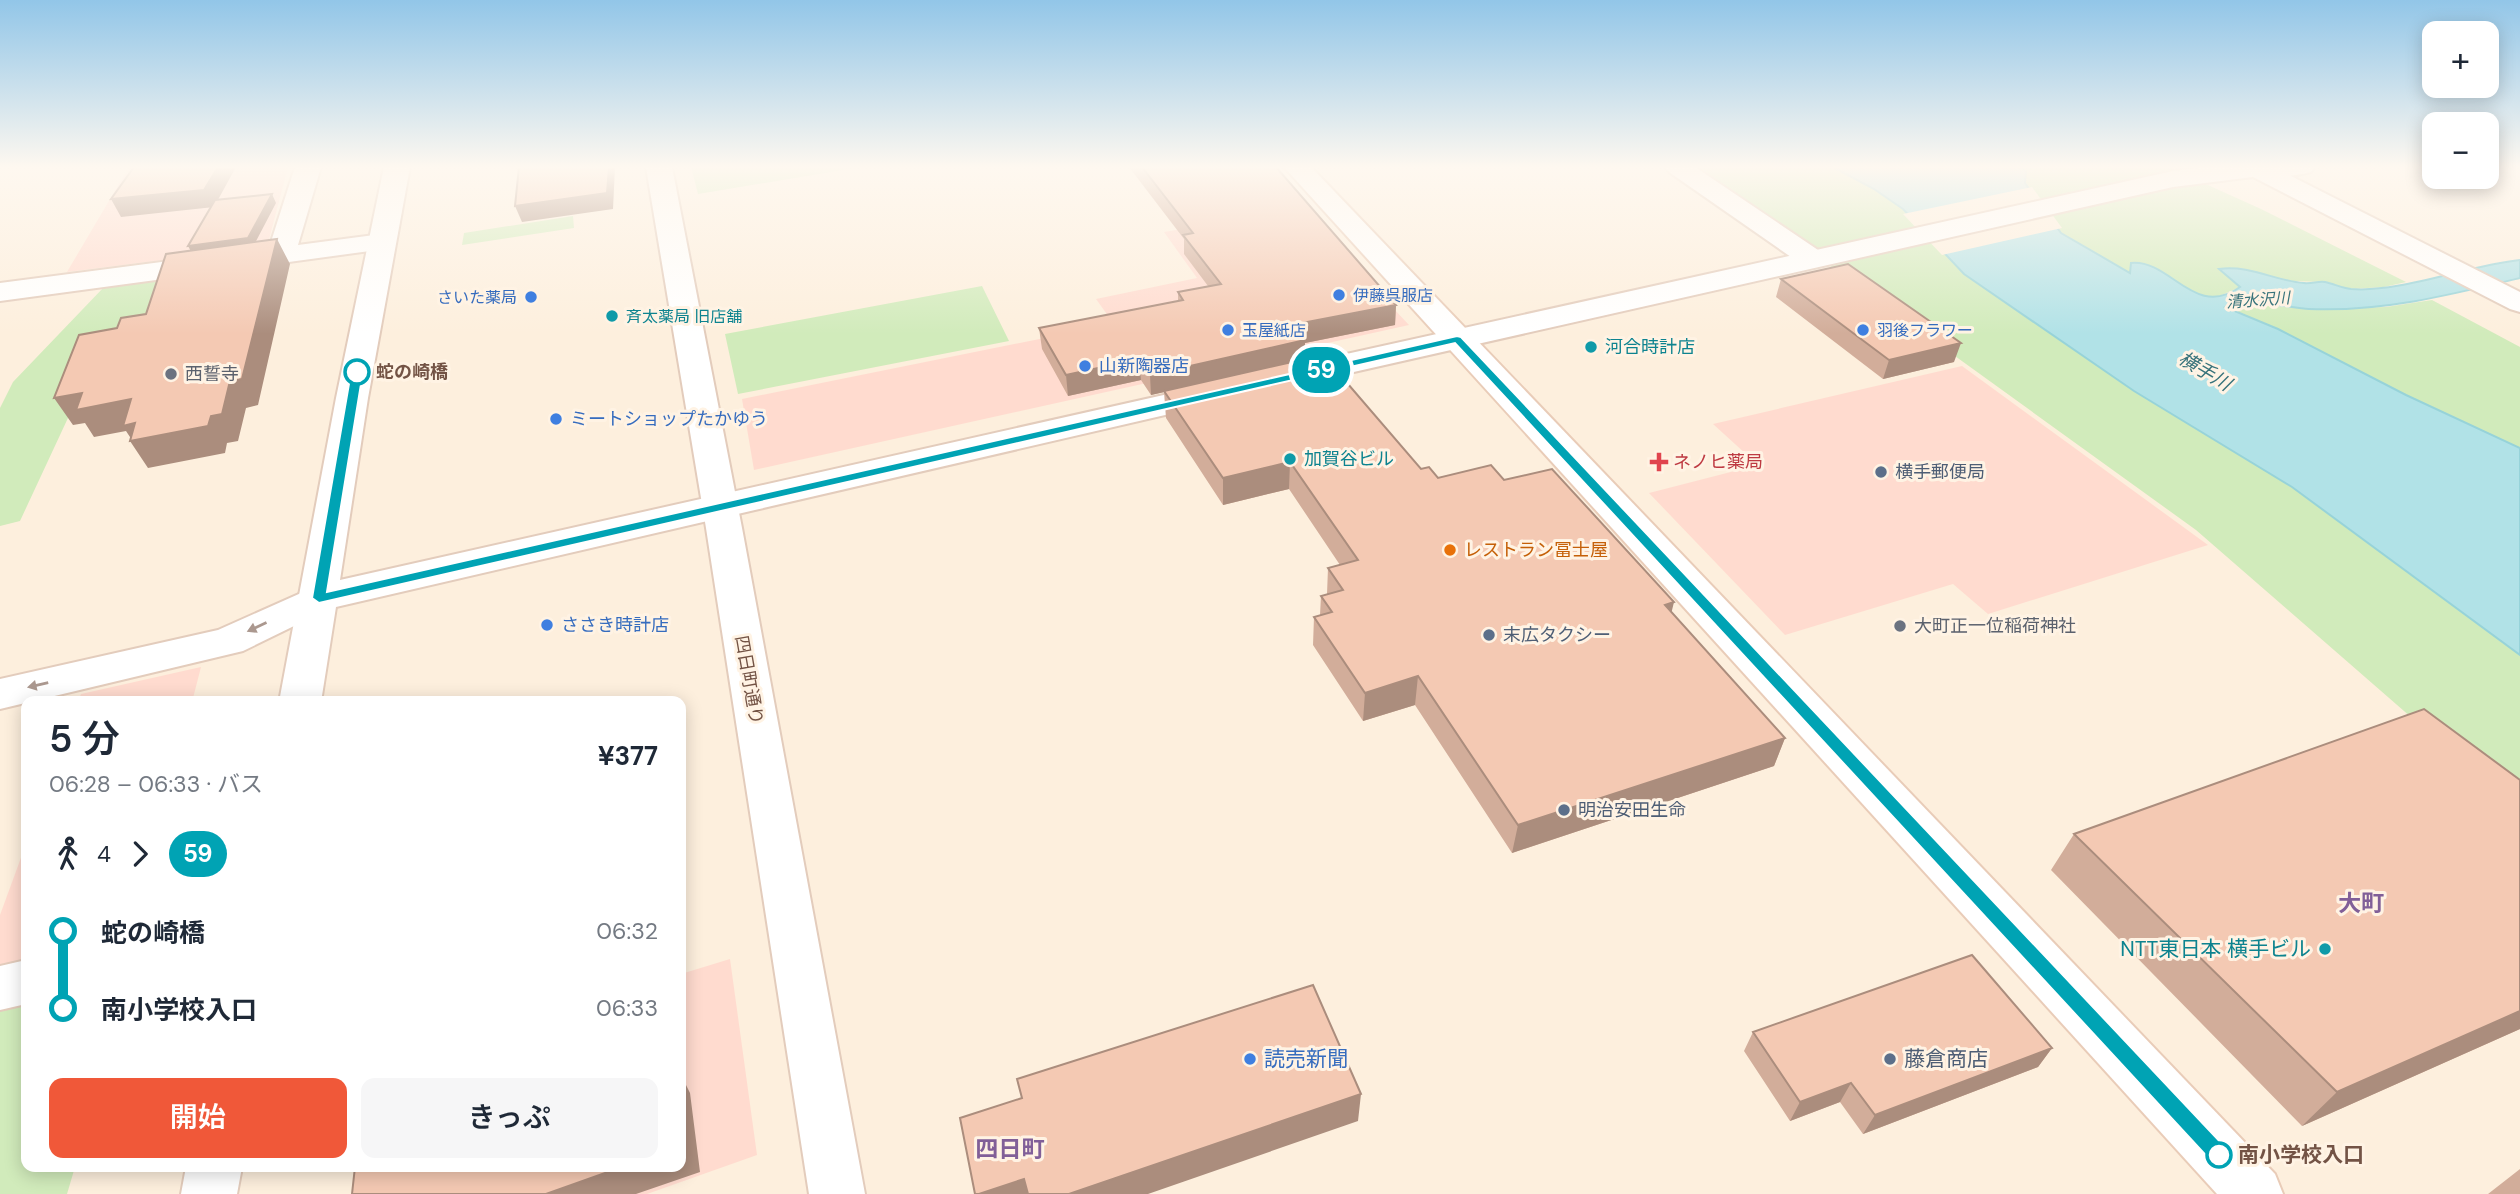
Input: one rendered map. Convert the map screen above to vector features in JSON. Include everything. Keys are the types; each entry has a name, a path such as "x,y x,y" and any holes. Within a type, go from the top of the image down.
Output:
{"street":[{"path":"281,256 291,223"},
{"path":"301,696 386,223"},
{"name":"四日町通り","path":"669,223 837,1194"},
{"path":"1349,223 2256,1194"},
{"path":"1759,223 1811,258"},
{"path":"0,694 229,641 319,598 1974,223"},
{"path":"2362,223 2520,303"},
{"path":"0,292 382,242"},
{"path":"0,988 21,983"},
{"path":"209,1194 213,1172"}],"shaded area":[{"path":"96,223 273,223 267,247 67,272"},
{"path":"1219,223 1313,223 1409,325 754,470 742,399 1114,324 1096,299 1197,278 1164,232"},
{"path":"1962,366 2208,545 1988,614 1953,584 1785,635 1649,493 1758,465 1713,424"},
{"path":"201,667 194,696 80,696"},
{"path":"21,858 21,965 0,970 0,915"},
{"path":"730,959 757,1155 647,1194 368,1194 623,1172 686,1172 686,972"}],"green space":[{"path":"530,223 574,223 574,228 462,245 464,233"},
{"path":"1770,223 1916,223 1964,274 2134,391 2292,487 2520,655 2520,812 2196,530"},
{"path":"2054,223 2288,223 2406,282 2384,287 2351,289 2323,282 2232,279 2240,287 2217,297 2202,296 2131,274 2061,233"},
{"path":"208,275 81,390 20,521 0,526 0,408 13,382 104,287"},
{"path":"982,286 1009,341 738,394 725,334"},
{"path":"2432,300 2520,347 2520,448 2406,395 2278,329 2224,307 2230,303 2311,309 2386,307"},
{"path":"21,1001 21,1172 74,1172 67,1194 0,1194 0,1007"}],"water":[{"path":"1916,223 2054,223 2061,233 2130,273 2131,263 2145,264 2196,293 2209,297 2224,295 2240,287 2219,269 2242,269 2293,282 2325,282 2348,288 2370,289 2413,283 2520,260 2520,278 2416,301 2336,309 2253,303 2225,307 2278,329 2406,395 2520,448 2520,655 2292,487 2134,391 1964,274"}],"pier":[{"path":"1911,223 2058,223 2062,228 1942,255"}],"building":[{"path":"202,223 256,223 248,238 188,246"},
{"path":"1185,223 1324,223 1396,305 1292,325 1305,340 1150,375 1139,359 1066,375 1039,328 1183,300 1178,292 1221,284 1183,235 1193,233"},
{"path":"277,239 242,379 230,381 222,414 211,416 208,426 130,441 135,423 123,426 131,399 76,410 82,393 54,398 79,335 117,328 121,318 146,314 166,254"},
{"path":"1848,264 1961,343 1889,360 1781,279"},
{"path":"1323,355 1421,469 1429,467 1438,478 1491,465 1504,480 1552,469 1674,602 1665,605 1785,738 1518,825 1418,676 1365,693 1314,617 1332,612 1321,596 1343,590 1328,568 1358,560 1290,462 1223,478 1164,391"},
{"name":"NTT東日本 横手ビル","path":"2424,709 2520,780 2520,1011 2337,1092 2074,834"},
{"name":"藤倉商店","path":"1972,955 2052,1048 1875,1115 1851,1083 1800,1102 1753,1032"},
{"name":"読売新聞","path":"1313,985 1361,1094 1069,1194 1028,1194 1024,1179 975,1194 960,1118 1022,1098 1017,1079"},
{"path":"354,1172 608,1172 546,1194 352,1194"}],"bus line":[{"name":"59","path":"357,372 319,598 1457,339 2219,1155"}],"place":[{"name":"伊藤呉服店","path":"1339,295"},
{"name":"さいた薬局","path":"531,297"},
{"name":"斉太薬局 旧店舗","path":"612,316"},
{"name":"玉屋紙店","path":"1228,330"},
{"name":"羽後フラワー","path":"1863,330"},
{"name":"河合時計店","path":"1591,347"},
{"name":"山新陶器店","path":"1085,366"},
{"name":"蛇の崎橋","path":"357,372"},
{"name":"西誓寺","path":"171,374"},
{"name":"ミートショップたかゆう","path":"556,419"},
{"name":"加賀谷ビル","path":"1290,459"},
{"name":"ネノヒ薬局","path":"1659,462"},
{"name":"横手郵便局","path":"1881,472"},
{"name":"レストラン冨士屋","path":"1450,550"},
{"name":"ささき時計店","path":"547,625"},
{"name":"大町正一位稲荷神社","path":"1900,626"},
{"name":"末広タクシー","path":"1489,635"},
{"name":"明治安田生命","path":"1564,810"},
{"name":"NTT東日本 横手ビル","path":"2325,949"},
{"name":"読売新聞","path":"1250,1059"},
{"name":"藤倉商店","path":"1890,1059"},
{"name":"南小学校入口","path":"2219,1155"}],"district":[{"name":"大町","path":"2361,903"},
{"name":"四日町","path":"1010,1149"}],"water label":[{"name":"清水沢川","path":"2258,300"},
{"name":"横手川","path":"2205,371"}]}
